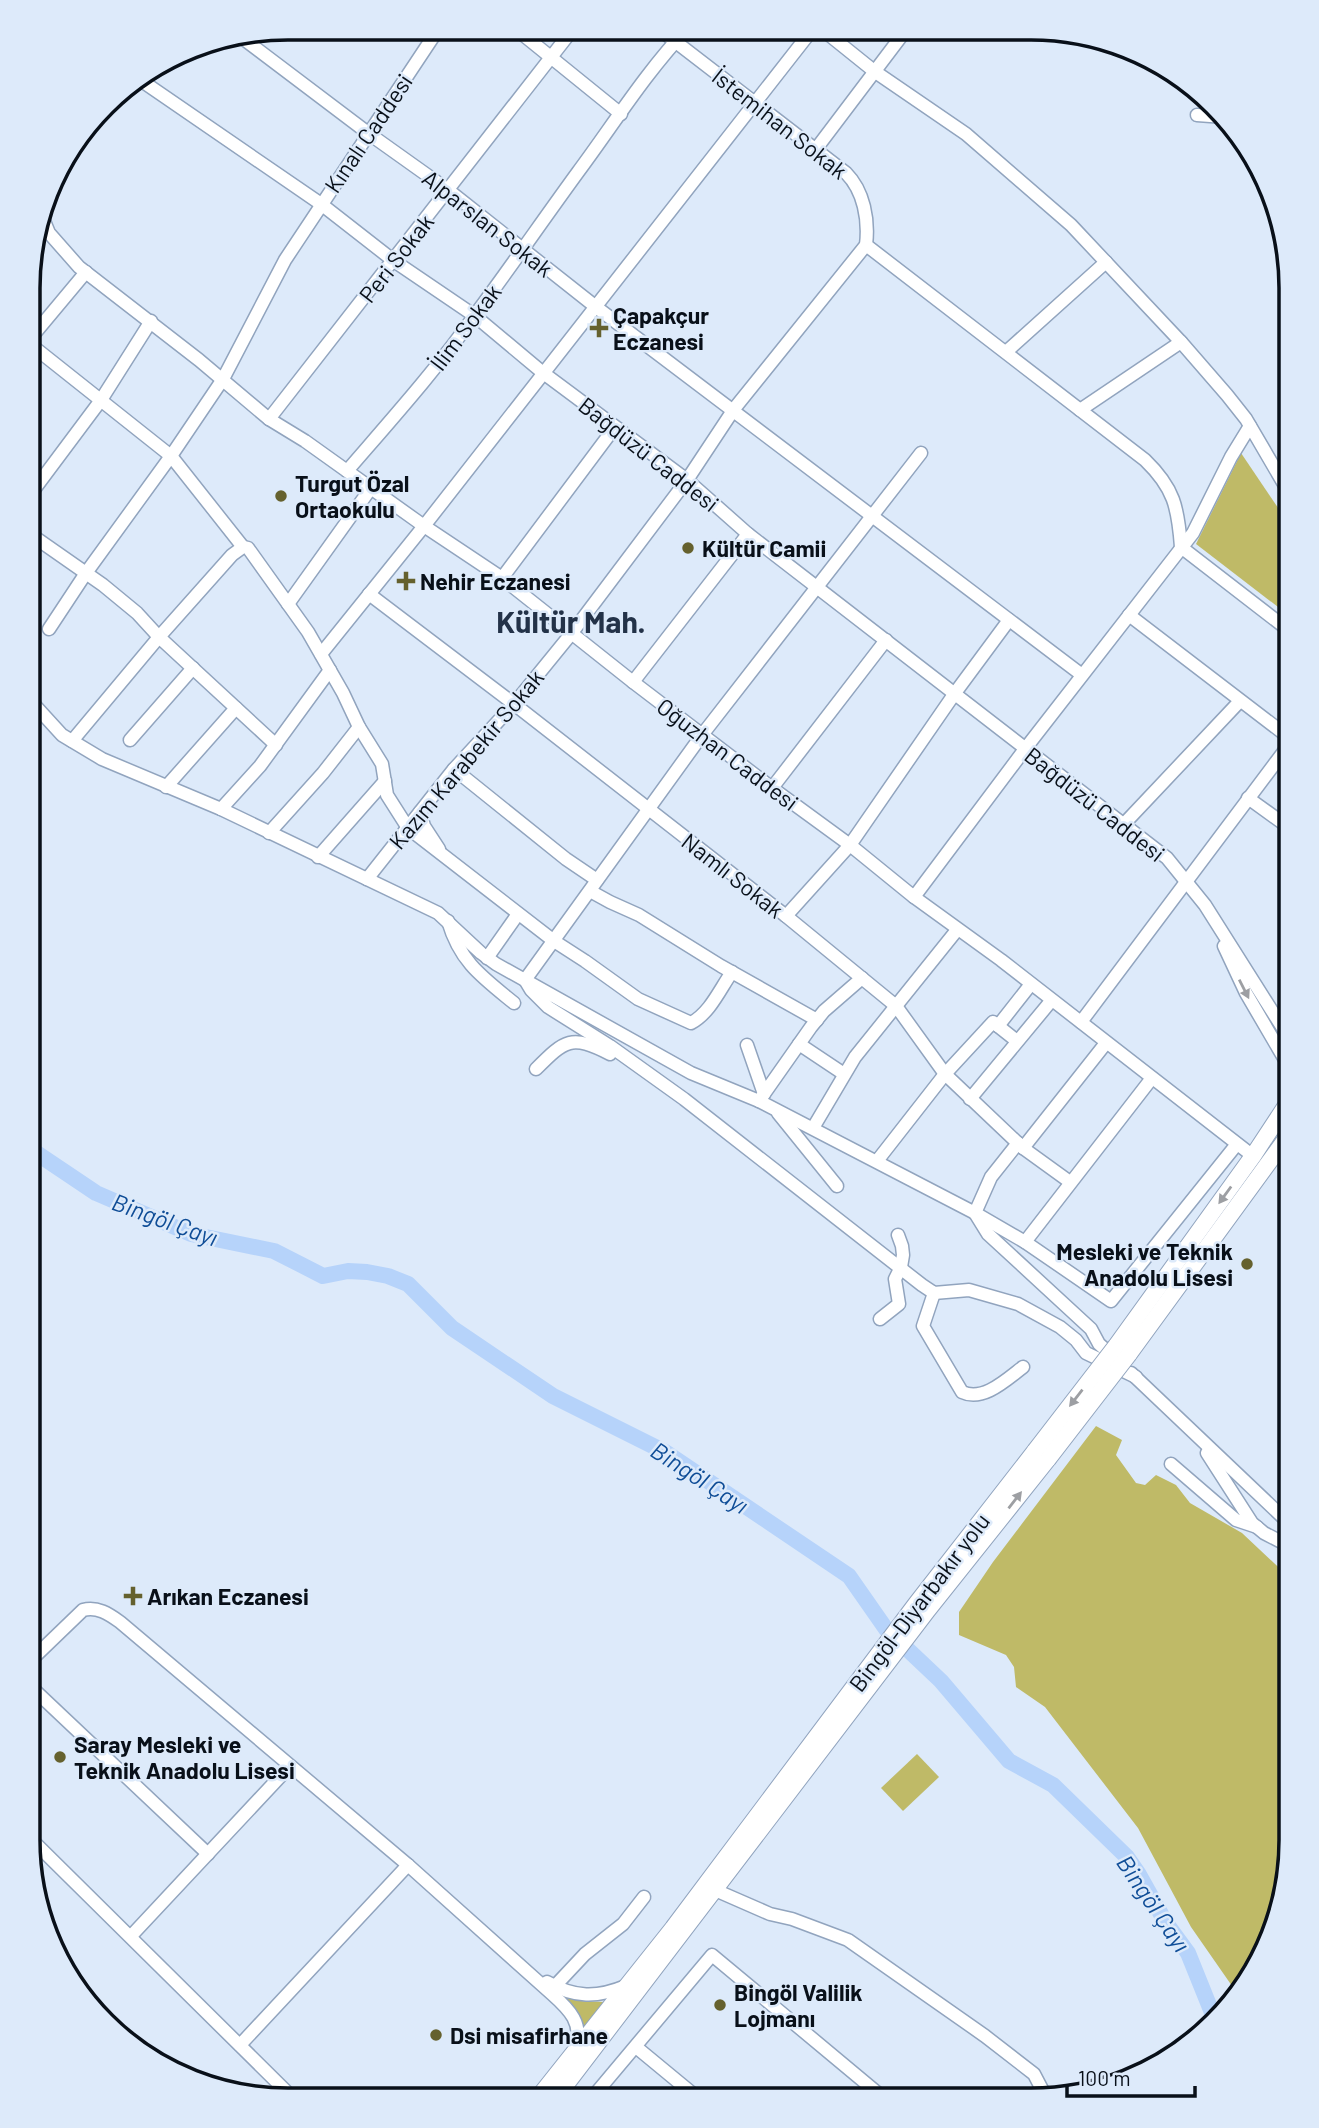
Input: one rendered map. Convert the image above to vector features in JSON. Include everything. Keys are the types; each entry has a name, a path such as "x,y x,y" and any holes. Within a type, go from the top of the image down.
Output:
{"main road":[{"name":"Bingöl-Diyarbakır yolu","path":"546,2088 1122,1350 1259,1162 1278,1122"},
{"name":"Bingöl-Diyarbakır yolu","path":"1259,1162 1278,1144"},
{"path":"1259,1162 1278,1156"},
{"name":"Bingöl-Diyarbakır yolu","path":"563,2088 715,1891 880,1663"}],"street":[{"path":"321,654 804,40"},
{"path":"836,40 874,71 966,134 1071,225 1227,395 1250,426 1279,475"},
{"path":"816,149 898,40"},
{"name":"Kınalı Caddesi","path":"49,629 223,379 285,260 431,41"},
{"path":"531,41 621,114"},
{"name":"Peri Sokak","path":"269,419 564,41"},
{"name":"İstemihan Sokak","path":"675,42 816,149 856,183 862,195 866,241"},
{"name":"İlim Sokak","path":"347,471 414,394 475,316 522,248 675,42"},
{"name":"Alparslan Sokak","path":"249,43 448,190 596,307 1082,675"},
{"name":"Bağdüzü Caddesi","path":"147,84 321,204 394,261 475,316 542,372 687,480 748,534 1167,858 1205,905"},
{"path":"1198,115 1209,116"},
{"name":"Oğuzhan Caddesi","path":"48,228 86,272 223,379 269,419 305,441 502,578 570,634 1081,1022 1259,1162"},
{"path":"866,241 1145,460 1161,475 1170,489 1177,512 1181,547 1279,623"},
{"name":"Kazım Karabekir Sokak","path":"367,880 454,769 514,704 570,634 687,480 734,409 866,241"},
{"path":"1006,352 1105,262"},
{"path":"40,329 86,272"},
{"path":"40,482 102,400 150,321"},
{"path":"1080,410 1181,342"},
{"path":"40,349 171,456 243,547 248,548 254,555 321,654 359,727 382,764 393,806 408,828 554,941 638,999 691,1023 710,1005 732,972"},
{"path":"914,897 1025,748 1193,533 1231,457 1250,426"},
{"path":"502,578 615,427"},
{"path":"525,980 702,735 920,453"},
{"path":"288,604 372,488"},
{"path":"633,682 748,534"},
{"path":"40,541 137,613 159,637 276,745"},
{"path":"72,741 159,637 232,555 243,547"},
{"name":"Namlı Sokak","path":"369,594 786,916 896,1006 945,1074 1021,1145 1070,1182"},
{"path":"1129,615 1279,731"},
{"path":"786,916 850,845 1009,620"},
{"path":"772,788 886,640"},
{"path":"130,740 193,668"},
{"path":"221,810 276,745 330,670"},
{"path":"1123,825 1240,701"},
{"path":"166,787 236,708"},
{"path":"40,712 51,725 72,741 114,765 221,810 438,913 487,958 525,980 691,1073 762,1098 837,1186"},
{"path":"269,833 323,773 359,727"},
{"path":"1081,1022 1279,757"},
{"path":"454,769 566,859 610,902 639,915 817,1020"},
{"path":"318,857 385,781"},
{"path":"1248,798 1279,821"},
{"path":"420,812 424,826 441,852"},
{"path":"1205,905 1279,1021"},
{"path":"1205,905 1246,993 1279,1049"},
{"path":"487,958 518,914"},
{"path":"447,920 454,942 464,959 514,1003"},
{"path":"813,1128 844,1074 957,930"},
{"path":"762,1098 817,1020 862,978"},
{"path":"525,980 548,1007 610,1046 684,1099 934,1293 969,1290 1018,1304 1060,1328 1076,1340 1086,1353 1136,1377"},
{"path":"998,1026 1031,984"},
{"path":"970,1099 1051,1001"},
{"path":"877,1161 945,1074 993,1022 1017,1041"},
{"path":"536,1069 566,1042 580,1042 599,1048 639,1068"},
{"path":"975,1213 991,1177 1106,1043"},
{"path":"799,1044 844,1074"},
{"path":"747,1045 762,1098"},
{"path":"1025,1242 1152,1078"},
{"path":"774,1109 975,1213 1025,1242 1111,1301 1237,1144"},
{"path":"975,1213 988,1234 1091,1329 1099,1344 1278,1514"},
{"path":"880,1319 899,1304 894,1286 901,1267 902,1246 898,1235"},
{"path":"934,1293 923,1326 962,1392 975,1395 991,1390 1023,1367"},
{"path":"1199,1439 1236,1501 1257,1527"},
{"path":"1171,1464 1236,1520 1257,1527 1278,1540"},
{"path":"40,1652 83,1611 90,1608 105,1612 120,1622 509,1954 571,2013 579,2032 576,2049"},
{"path":"40,1695 208,1854"},
{"path":"131,1936 290,1766"},
{"path":"41,1848 283,2088"},
{"path":"240,2045 408,1866"},
{"path":"715,1891 770,1914 792,1919 848,1940 985,2036 1034,2074 1041,2087"},
{"path":"555,1986 585,1954 623,1924 644,1897"},
{"path":"509,1954 555,1986 582,1996 603,1994 626,1986"},
{"path":"600,2088 712,1955 872,2088"},
{"path":"636,2046 686,2088"}],"shaded area":[{"path":"1241,453 1279,509 1279,608 1196,544"},
{"path":"1096,1426 1122,1440 1116,1455 1136,1483 1145,1485 1156,1475 1176,1485 1190,1503 1242,1533 1278,1567 1277,1872 1266,1920 1246,1964 1232,1986 1191,1927 1138,1828 1045,1707 1016,1687 1014,1667 1006,1655 959,1635 959,1612 993,1562"},
{"path":"917,1754 939,1777 903,1811 881,1788"},
{"path":"562,1995 580,2001 606,2002 583,2032"}],"waterway":[{"name":"Bingöl Çayı","path":"40,1155 96,1193 191,1234 274,1251 323,1276 348,1271 367,1272 408,1284 452,1328 553,1396 665,1452 849,1576 886,1629 941,1681 1009,1761 1053,1785 1127,1857 1166,1923 1188,1953 1211,2010"}],"place":[{"name":"Çapakçur Eczanesi","path":"599,328"},
{"name":"Turgut Özal Ortaokulu","path":"281,496"},
{"name":"Kültür Camii","path":"688,548"},
{"name":"Nehir Eczanesi","path":"406,581"},
{"name":"Mesleki ve Teknik Anadolu Lisesi","path":"1247,1264"},
{"name":"Arıkan Eczanesi","path":"133,1596"},
{"name":"Saray Mesleki ve Teknik Anadolu Lisesi","path":"60,1757"},
{"name":"Bingöl Valilik Lojmanı","path":"720,2005"},
{"name":"Dsi misafirhane","path":"436,2035"}],"district":[{"name":"Kültür Mah.","path":"571,621"}]}
